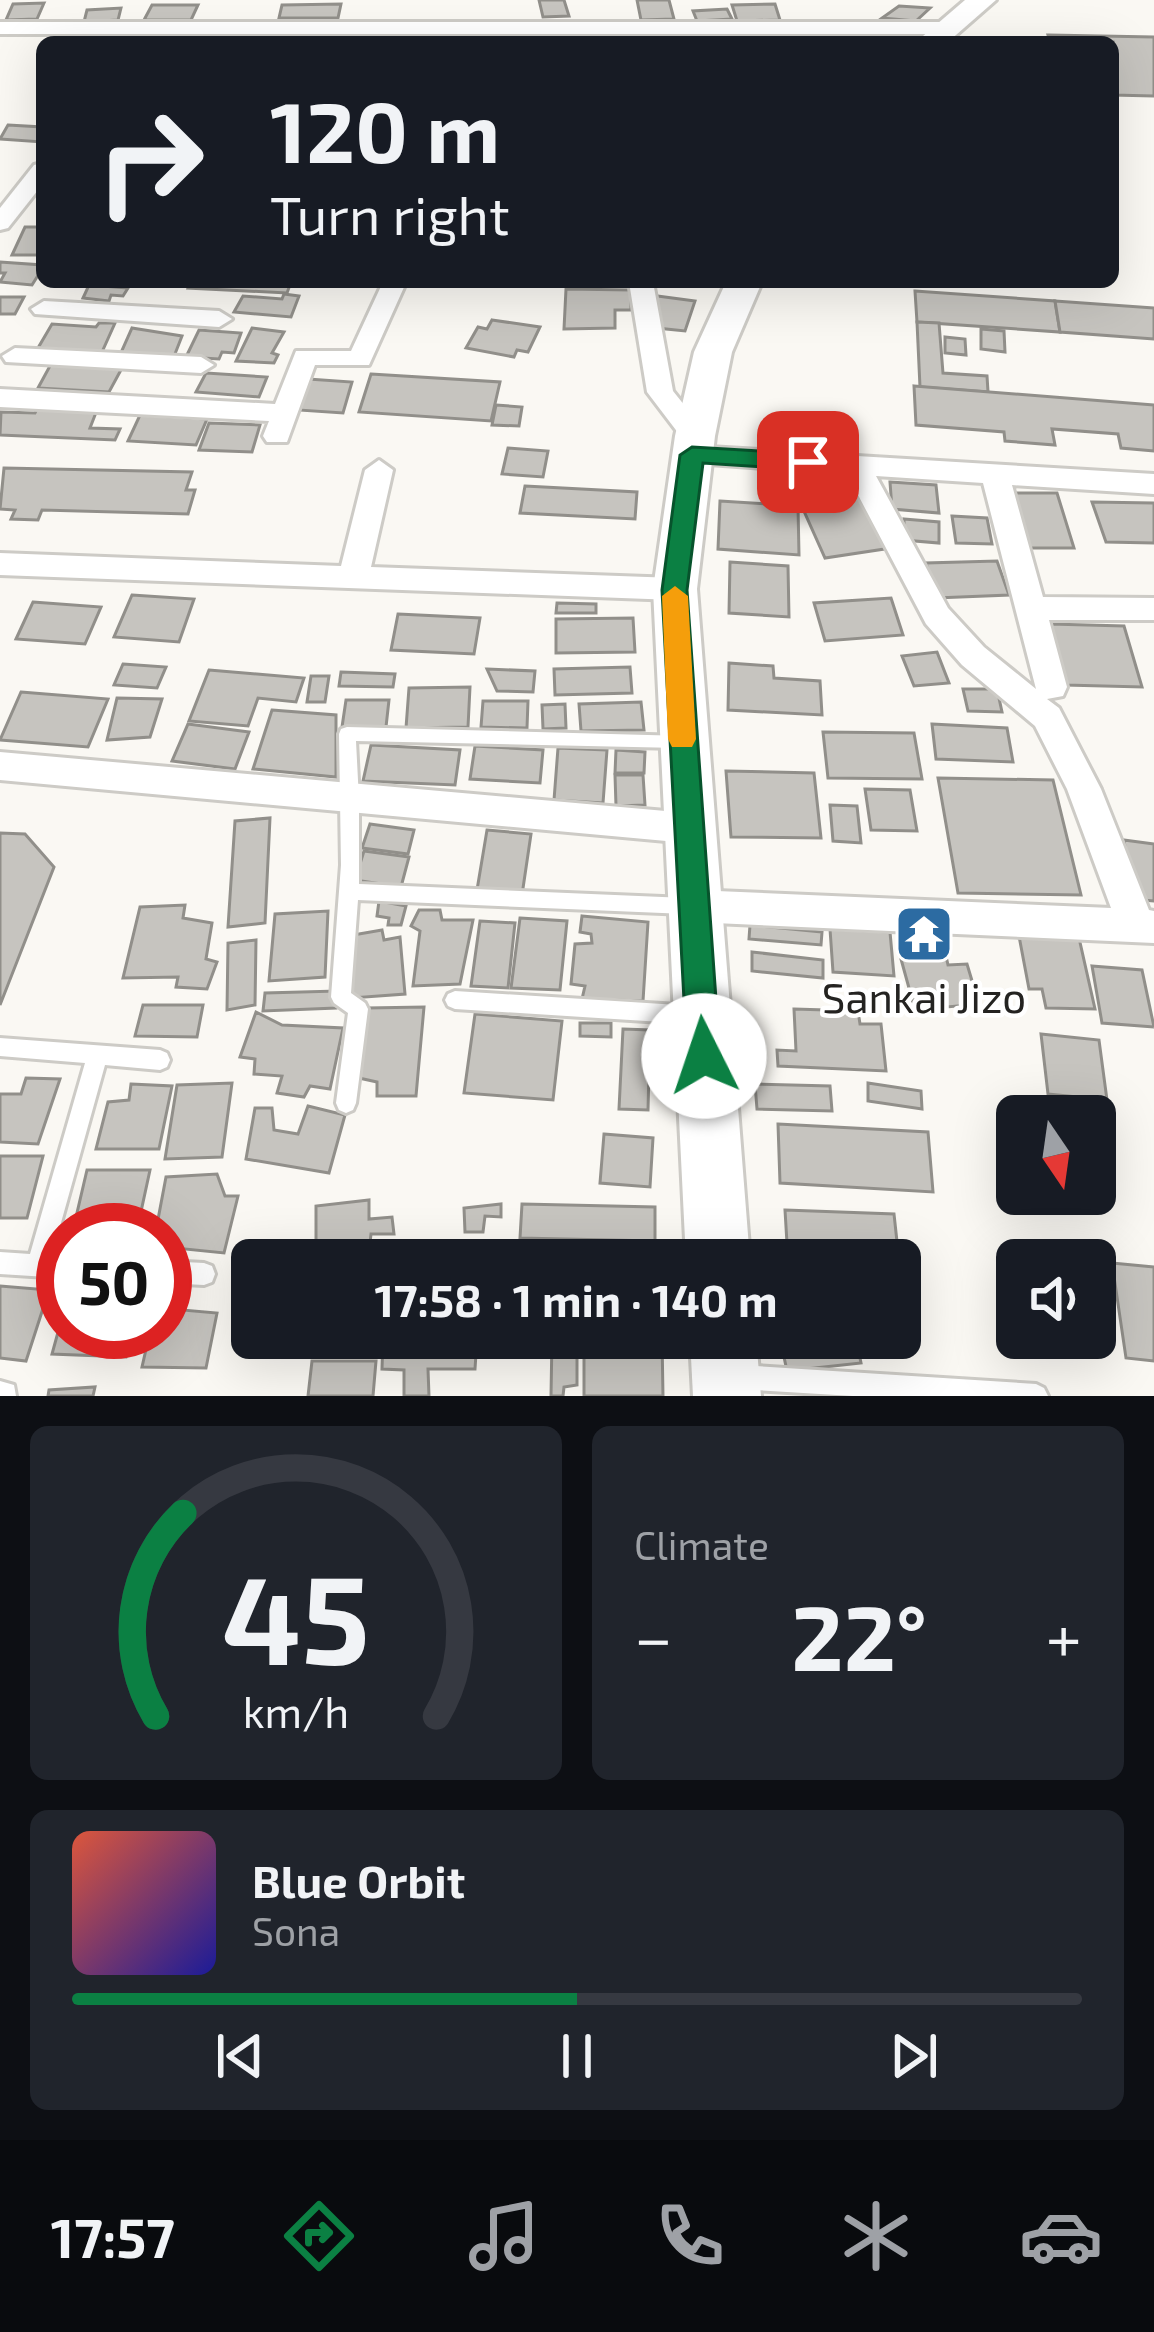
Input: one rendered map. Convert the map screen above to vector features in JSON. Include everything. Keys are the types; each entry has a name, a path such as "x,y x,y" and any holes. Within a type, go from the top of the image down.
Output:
{"main road":[{"path":"939,35 982,0"},
{"path":"717,1239 674,590 694,445 713,352 741,288"}],"street":[{"path":"211,35 237,0"},
{"path":"529,0 542,32"},
{"path":"679,0 686,27"},
{"path":"786,0 797,28"},
{"path":"0,28 211,35 686,27 939,35"},
{"path":"0,223 22,190"},
{"path":"0,381 56,288"},
{"path":"0,398 281,425 305,357 360,359 392,288"},
{"path":"636,288 660,392 694,445 856,465 1154,484"},
{"path":"44,309 219,319"},
{"path":"15,356 201,365"},
{"path":"693,906 1145,927 1047,717 973,656 937,616 856,465"},
{"path":"353,578 379,470"},
{"path":"994,474 1051,687"},
{"path":"0,564 674,590"},
{"path":"1030,608 1154,609"},
{"path":"0,766 688,828"}],"lane":[{"path":"346,1103 358,1010 340,997 351,892 352,797 346,734 682,741"},
{"path":"351,892 693,906"},
{"path":"455,1000 701,1015"},
{"path":"0,1047 160,1060"},
{"path":"56,1203 97,1056"},
{"path":"0,1263 36,1265"},
{"path":"192,1273 204,1274"},
{"path":"726,1370 1036,1396"}],"building":[{"path":"539,0 564,0 569,16 543,17"},
{"path":"637,0 669,0 674,19 641,20"},
{"path":"44,3 37,19 6,20 13,4"},
{"path":"341,4 338,18 279,18 282,5"},
{"path":"775,4 780,20 737,21 732,5"},
{"path":"152,5 198,5 191,20 144,20"},
{"path":"899,6 930,8 916,21 882,18"},
{"path":"121,8 118,20 84,22 87,10"},
{"path":"727,9 732,19 697,21 693,11"},
{"path":"1119,36 1154,37 1154,96 1119,95"},
{"path":"8,125 36,127 36,142 0,139"},
{"path":"25,227 36,227 36,255 12,255"},
{"path":"0,262 36,265 32,285 0,282 5,273 0,273"},
{"path":"88,288 128,288 123,296 111,295 109,301 83,298"},
{"path":"188,288 289,288 287,293"},
{"path":"566,289 631,290 631,310 615,310 615,328 564,329"},
{"path":"915,291 1055,301 1060,332 917,322"},
{"path":"284,294 299,296 291,317 234,312 243,296 282,299"},
{"path":"650,295 695,301 685,331 657,328"},
{"path":"0,297 24,297 15,314 0,314"},
{"path":"1055,301 1154,308 1154,339 1060,332"},
{"path":"492,320 540,327 528,352 517,350 514,357 466,348 478,327 487,329"},
{"path":"917,322 939,323 943,373 987,376 988,392 920,387"},
{"path":"115,323 102,352 38,348 52,324 96,327"},
{"path":"132,328 182,336 173,359 120,355"},
{"path":"252,328 284,332 272,353 278,355 274,363 236,361"},
{"path":"981,329 1004,331 1005,352 981,349"},
{"path":"199,330 241,333 234,353 222,352 219,359 186,357"},
{"path":"945,337 965,339 966,355 945,353"},
{"path":"51,364 122,368 109,392 38,388"},
{"path":"206,373 267,377 259,397 196,392"},
{"path":"371,374 500,382 491,421 359,412"},
{"path":"308,379 352,382 343,413 298,410"},
{"path":"914,386 1154,405 1154,451 1121,448 1118,434 1052,429 1055,445 1005,441 1004,432 916,425"},
{"path":"496,405 522,407 519,426 492,425"},
{"path":"38,407 97,410 90,428 120,429 115,440 0,435 1,412 35,413"},
{"path":"140,415 207,419 196,445 128,441"},
{"path":"209,423 260,425 252,452 199,450"},
{"path":"508,448 548,451 543,477 502,474"},
{"path":"4,468 192,472 186,490 195,490 188,514 42,510 38,520 11,519 15,510 0,509"},
{"path":"852,471 891,548 825,558 790,480"},
{"path":"890,482 936,485 939,513 892,509"},
{"path":"525,486 637,492 635,519 520,513"},
{"path":"1013,493 1057,493 1074,548 1028,548"},
{"path":"720,501 798,506 799,555 718,549"},
{"path":"1092,502 1154,503 1154,543 1106,542"},
{"path":"952,516 987,518 992,544 956,543"},
{"path":"904,519 939,522 939,543 904,540"},
{"path":"997,561 1009,595 936,598 926,563"},
{"path":"730,562 788,566 789,617 729,613"},
{"path":"132,595 194,599 179,642 114,637"},
{"path":"891,598 903,635 825,641 814,603"},
{"path":"33,602 101,607 85,644 16,639"},
{"path":"557,603 596,604 596,613 556,613"},
{"path":"398,614 480,618 474,654 391,650"},
{"path":"633,618 635,652 556,653 556,619"},
{"path":"1050,624 1124,626 1142,687 1065,685"},
{"path":"937,652 949,683 914,686 902,656"},
{"path":"729,663 773,666 774,678 820,681 822,715 728,710"},
{"path":"123,664 166,667 157,688 114,685"},
{"path":"630,667 632,693 555,695 554,669"},
{"path":"487,669 535,671 533,692 497,691"},
{"path":"209,670 304,678 296,702 258,698 248,726 189,721"},
{"path":"341,672 395,674 393,687 339,686"},
{"path":"311,676 329,676 325,702 307,702"},
{"path":"470,687 468,727 406,728 409,688"},
{"path":"963,689 997,689 1002,712 968,711"},
{"path":"21,692 108,699 88,747 0,740"},
{"path":"117,698 162,699 150,737 107,740"},
{"path":"346,700 389,700 386,727 342,727"},
{"path":"483,701 528,701 527,728 481,727"},
{"path":"641,702 644,730 581,731 579,704"},
{"path":"565,704 566,728 543,729 542,705"},
{"path":"272,710 336,715 336,777 253,769"},
{"path":"188,724 249,732 235,769 172,761"},
{"path":"932,724 1007,728 1013,762 936,759"},
{"path":"823,732 914,733 922,779 828,778"},
{"path":"371,745 460,750 455,785 363,781"},
{"path":"475,746 543,750 540,783 470,779"},
{"path":"558,748 607,750 603,803 554,800"},
{"path":"616,750 645,752 644,773 615,773"},
{"path":"726,771 814,773 821,838 731,837"},
{"path":"615,775 643,775 645,805 616,806"},
{"path":"938,778 1053,780 1081,895 958,893"},
{"path":"865,789 910,790 917,831 871,830"},
{"path":"830,805 857,806 861,843 833,841"},
{"path":"270,818 265,923 228,927 235,821"},
{"path":"370,824 414,830 408,854 362,848"},
{"path":"487,830 531,834 522,895 477,890"},
{"path":"0,833 25,834 54,867 0,1005"},
{"path":"1124,840 1154,844 1154,901 1132,899"},
{"path":"364,851 409,857 401,887 355,880"},
{"path":"379,901 406,906 401,925 388,925 389,918 377,916"},
{"path":"185,905 183,918 212,923 206,959 217,962 207,989 176,987 178,977 123,978 140,907"},
{"path":"419,910 440,910 442,920 473,920 460,984 413,986 420,931 411,926"},
{"path":"328,911 325,977 269,981 275,914"},
{"path":"582,916 648,922 643,1001 582,999 585,986 571,984 575,944 592,943 591,934 580,932"},
{"path":"520,918 567,921 560,990 511,988"},
{"path":"480,921 515,923 508,988 471,986"},
{"path":"750,925 822,932 821,945 749,939"},
{"path":"830,929 890,932 894,976 833,972"},
{"path":"382,930 384,940 400,937 405,994 352,998 353,935"},
{"path":"1019,936 1079,938 1095,1009 1046,1008 1042,989 1029,989"},
{"path":"256,940 255,1005 227,1010 228,943"},
{"path":"752,952 823,960 823,978 752,971"},
{"path":"946,956 948,965 967,964 979,1004 915,1010 901,959"},
{"path":"1092,966 1142,970 1154,1027 1102,1023"},
{"path":"337,991 336,1008 263,1011 265,993"},
{"path":"143,1005 203,1005 197,1037 135,1036"},
{"path":"424,1007 416,1096 377,1096 377,1082 359,1078 367,1008"},
{"path":"794,1009 858,1011 860,1024 881,1024 886,1071 778,1066 777,1050 796,1051"},
{"path":"256,1012 282,1025 343,1028 330,1089 310,1086 304,1097 277,1093 282,1076 254,1074 255,1059 240,1057"},
{"path":"475,1014 562,1021 553,1100 464,1093"},
{"path":"580,1023 611,1023 611,1037 580,1036"},
{"path":"623,1029 650,1030 648,1110 619,1109"},
{"path":"1041,1034 1099,1040 1106,1095 1048,1094"},
{"path":"26,1078 60,1079 38,1144 0,1142 0,1094 21,1094"},
{"path":"232,1083 222,1157 165,1159 177,1085"},
{"path":"868,1083 921,1091 922,1109 868,1101"},
{"path":"131,1084 172,1086 159,1149 96,1149 108,1102 129,1100"},
{"path":"755,1084 830,1086 832,1111 757,1109"},
{"path":"308,1106 345,1115 329,1173 246,1159 255,1108 272,1108 274,1130 298,1134"},
{"path":"778,1124 928,1132 933,1192 780,1183"},
{"path":"604,1134 653,1138 650,1187 600,1183"},
{"path":"0,1156 43,1156 27,1218 0,1218"},
{"path":"87,1170 150,1170 143,1203 79,1203"},
{"path":"217,1174 225,1196 238,1196 224,1253 192,1250 192,1203 161,1203 166,1177"},
{"path":"369,1200 369,1219 392,1217 394,1234 316,1239 316,1206"},
{"path":"501,1204 501,1217 485,1216 483,1232 465,1232 464,1208"},
{"path":"522,1204 655,1207 655,1239 520,1238"},
{"path":"785,1210 894,1214 897,1239 787,1239"},
{"path":"1116,1263 1154,1267 1154,1361 1126,1358"},
{"path":"0,1286 36,1289 36,1330 26,1361 0,1358"},
{"path":"192,1311 217,1313 206,1368 142,1367 144,1359 192,1359"},
{"path":"382,1359 476,1359 475,1369 428,1369 429,1396 404,1396 404,1370 382,1369"},
{"path":"552,1359 577,1359 577,1385 564,1387 563,1396 551,1396"},
{"path":"584,1359 662,1359 663,1396 584,1396"},
{"path":"784,1359 860,1359 861,1363 787,1371"},
{"path":"312,1361 376,1361 373,1396 308,1396"},
{"path":"95,1387 93,1396 48,1396 49,1390"}],"slow traffic":[{"path":"675,596 682,739"}],"place":[{"name":"Sankai Jizo","path":"924,934"}],"route":[{"path":"704,1056 674,590 692,455 808,462"}]}
